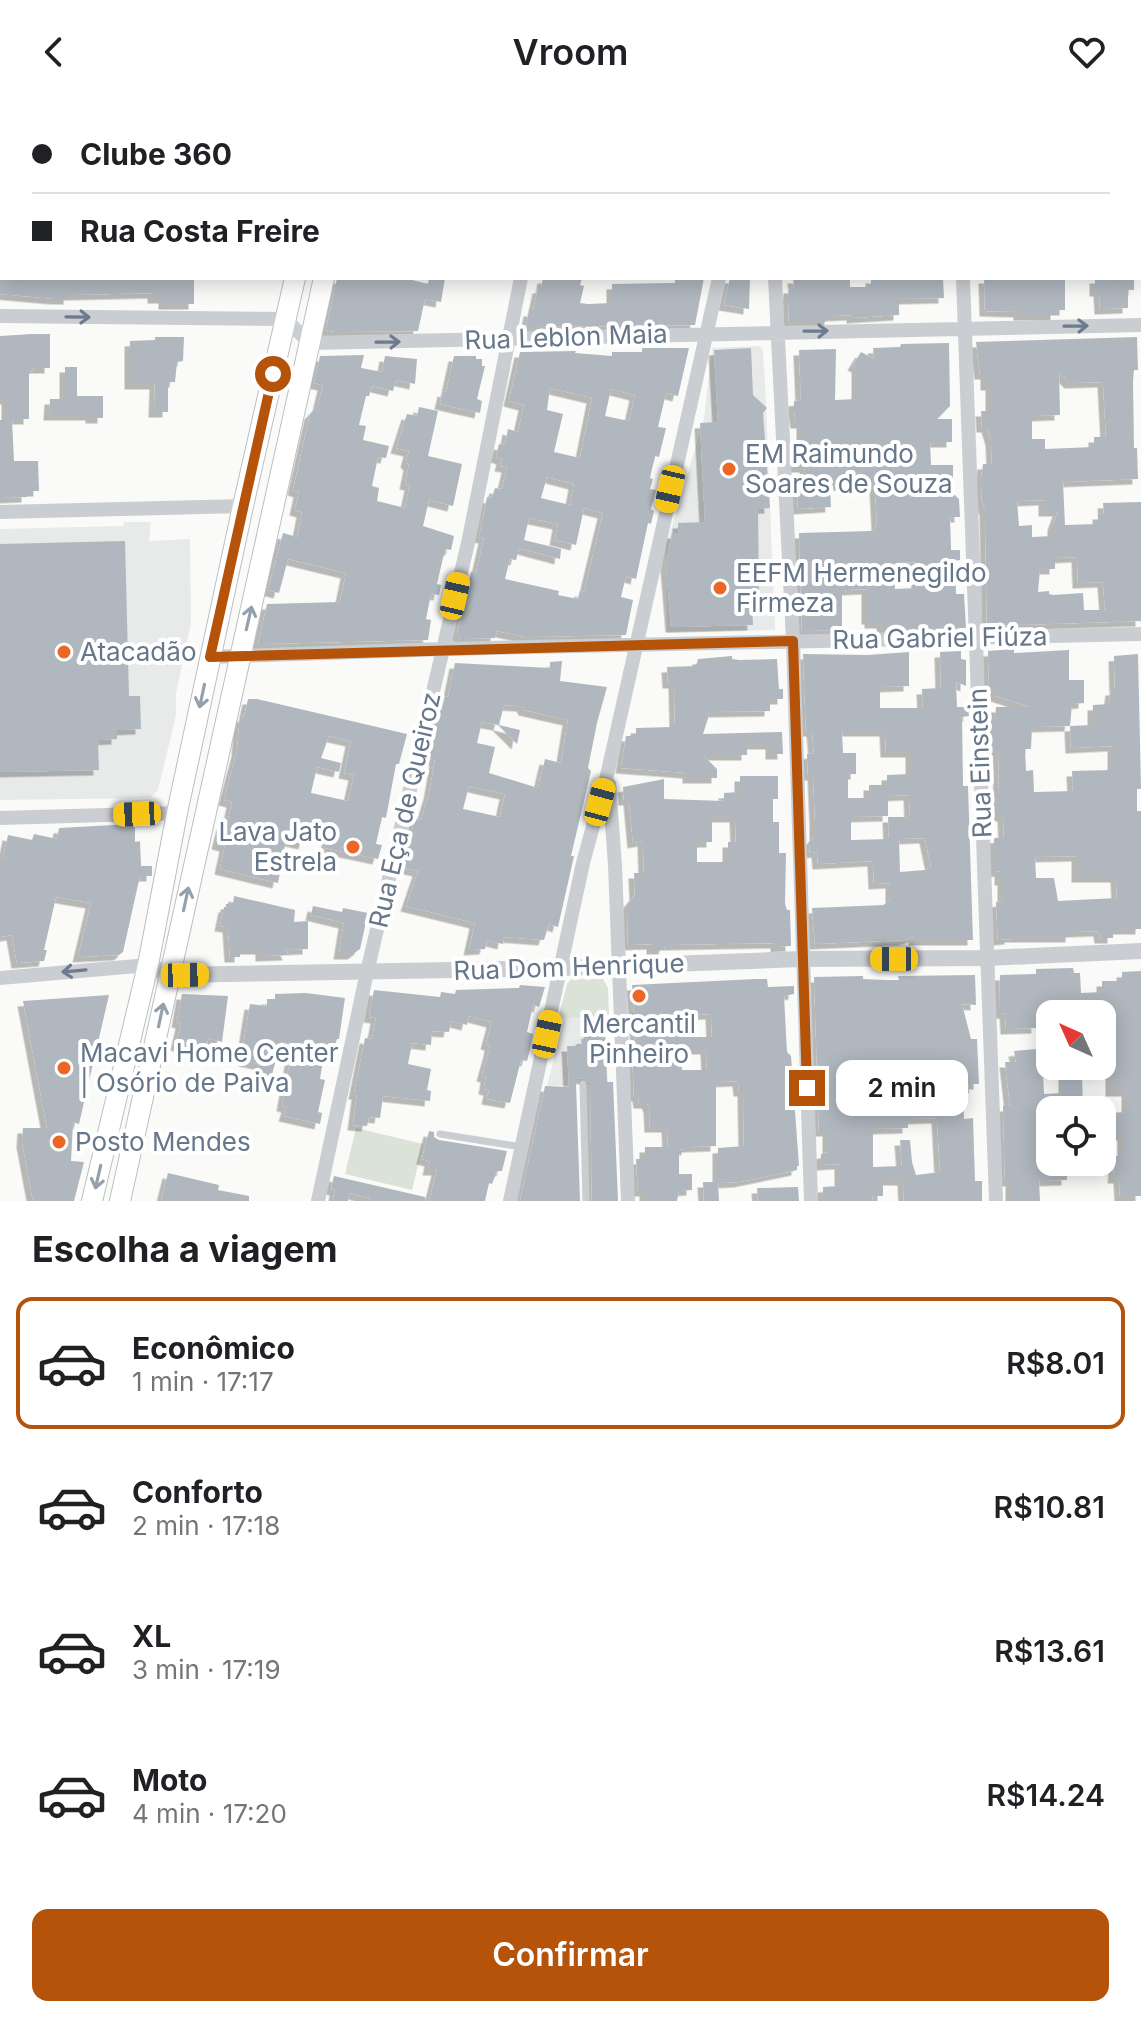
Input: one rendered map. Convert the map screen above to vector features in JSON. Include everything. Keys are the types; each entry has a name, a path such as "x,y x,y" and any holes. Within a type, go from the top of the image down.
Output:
{"main road":[{"path":"92,1201 148,965 210,657 295,280"},
{"path":"120,1201 324,280"}],"street":[{"name":"Rua Eça de Queiroz","path":"318,1201 367,972 468,543 521,280"},
{"path":"510,1201 583,863 608,771 718,280"},
{"path":"775,280 793,641 811,1201"},
{"name":"Rua Einstein","path":"963,280 996,1201"},
{"path":"0,316 285,319 310,343"},
{"name":"Rua Leblon Maia","path":"310,343 1141,325"},
{"path":"0,512 243,506"},
{"name":"Rua Gabriel Fiúza","path":"210,657 1141,634"},
{"path":"608,771 615,865 628,1201"},
{"path":"0,818 177,813"},
{"name":"Rua Dom Henrique","path":"0,978 148,965 170,975 561,968 801,959 987,958 1141,951"}],"lane":[{"path":"583,1084 586,1201"},
{"path":"440,1134 522,1147"}],"shaded area":[{"path":"759,346 763,349 775,630 667,633 666,546 704,419 712,348"},
{"path":"124,522 151,522 149,541 190,539 191,623 176,693 176,715 158,790 150,798 0,800 0,529 123,526"},
{"path":"571,979 603,979 608,988 609,1015 558,1019"},
{"path":"604,1015 608,1084 547,1086 564,1018"},
{"path":"356,1128 423,1144 412,1190 345,1174"}],"building":[{"path":"0,280 194,280 194,304 164,304 164,298 153,298 153,293 69,295 69,299 0,294"},
{"path":"337,280 412,280 428,284 429,280 445,280 441,302 425,299 418,331 326,330"},
{"path":"543,280 581,280 580,285 584,286 580,303 612,303 612,284 704,280 695,325 526,327 529,311 533,311 538,288 541,288"},
{"path":"730,280 750,280 749,309 724,305"},
{"path":"793,280 850,280 850,287 871,287 871,280 943,280 944,298 899,299 899,315 830,316 830,320 824,322 789,322 789,288 794,288"},
{"path":"984,280 1065,280 1065,310 1056,310 1056,315 985,311"},
{"path":"1095,280 1134,280 1134,290 1128,290 1128,308 1100,309 1099,291 1095,291"},
{"path":"50,334 50,368 34,368 29,374 29,419 7,419 7,399 0,399 0,336"},
{"path":"155,337 184,337 183,361 177,362 175,382 168,382 168,412 154,412 155,384 130,384 130,341 155,340"},
{"path":"1137,337 1138,370 1134,370 1133,381 1134,448 1137,448 1138,479 1063,482 1065,525 1098,524 1098,514 1104,514 1103,503 1141,502 1141,621 987,626 985,510 981,479 983,464 992,464 991,440 987,427 982,427 981,411 991,411 991,385 986,385 986,374 980,374 976,342","holes":["1059,372 1070,383 1103,382 1106,437 1094,437 1094,447 1045,449 1045,439 1032,439 1032,416 1060,415","1044,500 1044,511 1058,511 1053,536 1032,537 1032,525 1019,526 1017,501","1077,557 1078,583 1103,582 1105,610 1084,610 1083,593 1053,595 1049,591 1038,592 1040,569 1055,569 1055,558"]},
{"path":"949,343 950,406 937,419 952,419 952,442 930,442 931,465 953,465 953,487 947,487 959,499 960,517 950,517 951,550 960,550 960,560 955,561 956,594 964,594 966,628 882,628 882,623 870,623 867,619 867,589 845,590 846,595 842,595 842,630 802,631 799,533 871,531 877,525 875,486 833,485 830,488 831,507 798,509 797,489 806,489 805,467 796,467 796,444 802,444 802,423 796,423 794,410 794,401 801,400 799,350 836,349 835,400 857,399 857,367 853,365 861,352 874,359 873,348 900,347 901,344","holes":["916,562 917,588 895,589 894,563"]},
{"path":"642,348 689,348 678,396 666,393 658,427 666,428 650,478 653,479 650,489 656,490 651,509 654,511 651,524 648,523 636,579 626,576 621,597 633,600 626,635 525,637 497,631 495,638 461,639 457,634 471,572 476,573 484,538 479,537 487,497 492,498 495,488 502,489 507,467 500,466 502,459 496,457 499,444 505,445 508,429 518,432 524,405 509,401 520,352 576,351 612,356 612,352 642,352","holes":["550,388 592,398 580,458 554,452 563,414 547,410","611,389 635,395 629,421 605,416","547,477 574,484 570,505 541,498","584,508 603,513 584,592 580,591 578,599 558,595 559,591 505,579 510,559 516,560 519,548 560,559 561,549 524,540 529,518 558,524 555,540 576,545"]},
{"path":"751,348 753,395 767,408 763,413 770,508 758,509 759,593 766,593 766,603 752,604 753,625 671,627 666,565 672,533 678,533 678,523 705,522 700,423 718,422 714,350"},
{"path":"364,355 361,368 382,372 385,356 417,359 415,384 396,380 393,391 372,386 369,396 366,396 359,425 366,426 363,440 389,446 386,458 378,457 372,486 379,488 377,501 405,508 410,485 405,484 409,451 396,448 407,414 417,416 419,407 438,411 428,456 462,464 453,506 429,500 423,526 454,536 451,550 446,549 443,558 437,584 441,585 439,595 431,594 426,619 431,620 428,640 258,644 267,604 340,602 346,573 288,559 279,593 268,590 283,533 297,537 302,512 295,510 299,492 293,490 310,414 318,406 323,385 314,383 320,356"},
{"path":"454,356 482,359 482,366 485,366 477,399 482,401 480,413 440,404"},
{"path":"65,367 77,367 77,396 103,396 103,418 49,415 50,399 65,399"},
{"path":"0,420 12,420 14,461 38,461 39,491 27,491 27,497 0,498"},
{"name":"Atacadão","path":"125,541 129,696 140,696 141,729 117,730 117,739 98,740 99,770 0,772 0,544"},
{"path":"1069,650 1069,680 1084,680 1084,703 1072,704 1070,726 1093,725 1093,705 1109,704 1111,690 1115,690 1114,656 1138,654 1141,789 1137,789 1137,811 1141,811 1141,929 1113,929 1113,938 1100,938 1099,931 1071,932 1071,937 1010,937 998,940 996,902 1003,901 1003,880 1000,880 1000,871 994,872 994,838 1004,837 1003,816 993,816 993,800 998,800 999,772 998,750 992,750 992,721 995,721 996,707 1030,707 996,696 996,685 989,685 988,651","holes":["1070,726 1071,748 1113,746 1113,770 1072,771 1073,791 1034,792 1033,770 1026,771 1025,749 1031,749 1032,727","1077,856 1077,877 1116,877 1117,898 1058,901 1054,878 1036,878 1035,857"]},
{"path":"961,651 961,659 966,660 966,686 956,682 957,707 968,707 969,716 962,717 963,786 968,786 973,940 914,940 914,937 815,944 812,908 884,905 891,898 891,883 874,884 873,861 818,864 817,852 810,853 809,842 815,836 815,819 813,775 808,775 807,754 814,753 812,731 806,731 803,654 909,652 909,686 880,687 880,708 923,708 922,689 941,688 940,652","holes":["842,731 885,731 886,752 911,752 911,774 887,775 887,785 869,785 869,798 848,798 848,774 856,774 856,753 843,753","909,795 910,817 888,817 889,839 851,840 851,817 888,816 888,796","925,838 931,867 900,872 899,839"]},
{"path":"732,656 732,659 739,660 777,659 779,689 783,689 783,699 770,699 770,711 710,712 703,734 782,732 783,754 771,754 771,744 747,744 747,755 703,755 717,769 717,778 688,778 688,773 621,768 626,736 636,736 636,728 672,727 675,724 674,683 668,683 667,667 696,666 698,659"},
{"path":"562,661 560,681 607,687 597,723 588,768 591,771 558,927 549,924 544,940 504,937 503,944 487,940 485,949 469,950 475,923 406,906 418,871 405,868 408,848 415,818 421,820 429,794 435,760 429,759 441,701 448,697 455,663 550,668 550,662","holes":["504,705 522,706 524,710 568,720 561,763 545,759 538,788 489,773 495,747 477,743 482,722 498,725 517,744 520,730 499,725","469,786 505,794 500,817 463,809"]},
{"path":"248,699 257,699 407,734 399,764 396,764 386,818 382,817 376,844 382,845 378,859 325,848 331,827 309,822 304,844 286,840 278,883 220,869 225,846 217,844 222,824 227,825 232,802 224,800 237,751 240,716 244,717","holes":["329,736 351,741 344,773 354,775 348,801 311,793 317,767 339,772 341,763 321,758"]},
{"path":"740,776 778,776 778,799 773,799 773,822 779,822 779,853 786,853 785,904 790,910 791,946 776,947 776,943 665,945 664,949 652,949 652,944 628,945 627,905 635,895 634,873 644,873 643,841 633,843 629,800 624,800 623,787 664,779 664,799 724,801 724,793 740,792","holes":["712,817 735,817 736,842 728,842 728,862 697,862 697,842 712,842"]},
{"path":"131,824 135,828 135,842 140,841 141,866 152,866 152,876 140,876 123,952 119,955 78,957 91,903 56,897 44,961 17,963 12,935 0,937 0,859 3,859 8,835 32,840 34,834 57,839 59,828"},
{"path":"234,896 295,910 294,922 308,921 308,949 286,950 288,955 261,956 261,949 240,949 240,957 230,957 228,927 220,926 224,907 233,904"},
{"path":"313,906 368,913 360,949 353,954 339,954 344,923 311,915"},
{"path":"1073,968 1074,973 1080,973 1081,993 1102,992 1102,981 1122,981 1122,972 1141,971 1141,1196 1120,1196 1119,1178 1113,1178 1116,1176 1116,1156 1123,1156 1123,1135 1116,1135 1116,1112 1127,1112 1127,1091 1111,1091 1111,1080 1116,1080 1116,1000 1036,1000 1036,1028 1006,1029 1005,1013 999,1014 1000,975 1036,974 1036,969"},
{"path":"975,975 976,1005 962,1004 971,1039 977,1039 979,1084 968,1084 969,1093 963,1093 964,1119 973,1118 975,1181 982,1181 982,1201 904,1201 903,1180 883,1180 883,1196 872,1196 873,1201 830,1201 830,1197 823,1197 823,1187 840,1186 840,1164 821,1165 821,1154 828,1152 828,1131 819,1131 814,977 863,976 863,979 899,980 898,976","holes":["898,1075 902,1097 872,1098 872,1076","937,1118 940,1172 916,1175 910,1140 900,1140 902,1166 873,1167 873,1129 908,1128 908,1119"]},
{"path":"767,979 768,987 794,986 794,994 784,996 787,1052 791,1056 797,1170 739,1182 718,1183 719,1201 704,1201 703,1182 718,1182 718,1148 744,1146 743,1091 739,1091 738,1081 716,1082 716,1146 679,1149 679,1174 692,1174 692,1190 679,1191 677,1201 645,1201 645,1191 638,1191 636,1159 645,1159 645,1147 668,1147 667,1127 650,1127 647,1103 639,1103 638,1096 634,1096 632,1051 637,1053 632,985","holes":["711,1014 712,1037 686,1037 686,1015","681,1049 706,1049 707,1070 682,1070"]},
{"path":"520,985 545,987 539,1007 533,1005 527,1032 533,1034 530,1049 527,1061 521,1060 510,1103 487,1099 489,1090 484,1089 486,1077 482,1076 492,1022 469,1016 467,1025 451,1021 449,1032 432,1031 431,1045 412,1043 408,1064 431,1069 427,1090 431,1091 430,1101 383,1096 380,1118 369,1117 367,1126 353,1125 357,1094 354,1094 365,1038 372,1039 376,1018 369,1017 374,990 440,997 441,992 455,994 456,990 519,988"},
{"path":"306,993 345,998 339,1039 330,1050 325,1047 320,1079 325,1080 318,1112 322,1113 320,1124 284,1116 287,1107 282,1106 293,1044 281,1042 271,1078 257,1075 259,1064 244,1061 247,1048 243,1047 250,1004 267,1006 267,999 275,999 275,994"},
{"path":"182,994 228,996 222,1042 208,1038 207,1044 200,1044 198,1051 176,1045"},
{"name":"Macavi Home Center | Osório de Paiva","path":"109,995 79,1124 73,1122 71,1161 84,1162 74,1201 33,1201 22,1142 23,1128 47,1128 23,1001"},
{"path":"605,1027 607,1082 613,1082 618,1201 592,1201 590,1084 584,1078 576,1084 580,1201 520,1201 545,1086 569,1087 567,1046 582,1046 581,1039 589,1038 589,1028"},
{"path":"1036,1049 1036,1080 1043,1080 1044,1094 1064,1093 1064,1080 1082,1080 1083,1096 1036,1096 1036,1176 1067,1176 1067,1180 1039,1181 1040,1201 1011,1201 1011,1181 1005,1181 1003,1106 1010,1106 1005,1062 1016,1062 1014,1051"},
{"path":"429,1131 434,1132 434,1137 439,1140 507,1151 502,1171 497,1171 492,1184 489,1183 485,1201 429,1201 437,1170 428,1170 430,1161 422,1159"},
{"path":"168,1173 219,1185 218,1190 249,1196 249,1201 161,1201"},
{"path":"334,1176 425,1197 425,1201 369,1201 370,1198 349,1193 348,1201 333,1201 335,1190 331,1189"},
{"path":"798,1187 799,1201 758,1201 757,1188"}],"place":[{"name":"EM Raimundo Soares de Souza","path":"729,469"},
{"name":"EEFM Hermenegildo Firmeza","path":"720,588"},
{"name":"Atacadão","path":"64,652"},
{"name":"Lava Jato Estrela","path":"353,847"},
{"name":"Mercantil Pinheiro","path":"639,996"},
{"name":"Macavi Home Center | Osório de Paiva","path":"64,1068"},
{"name":"Posto Mendes","path":"59,1142"}],"route":[{"path":"273,374 210,657 793,641 807,1088"}]}
